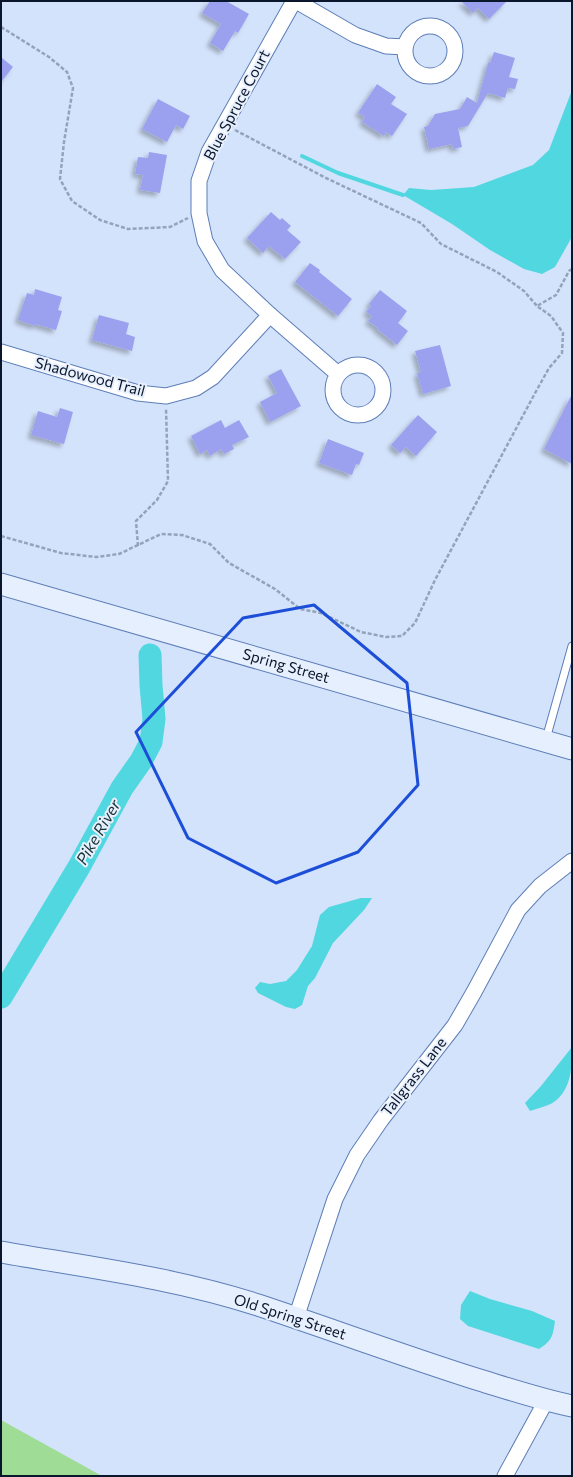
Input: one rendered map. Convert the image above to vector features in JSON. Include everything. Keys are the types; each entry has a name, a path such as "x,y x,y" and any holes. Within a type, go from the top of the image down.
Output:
{"main road":[{"name":"Spring Street","path":"1,584 572,749"},
{"name":"Old Spring Street","path":"1,1252 161,1279 219,1293 431,1365 546,1401 572,1406"}],"street":[{"path":"295,1 355,35 386,46 404,47"},
{"name":"Blue Spruce Court","path":"295,1 209,152 199,181 199,213 205,241 222,270 270,315 338,374"},
{"name":"Shadowood Trail","path":"1,352 138,393 166,396 196,388 213,377 270,315"},
{"name":"Tallgrass Lane","path":"296,1318 335,1199 357,1155 381,1120 455,1025 518,910 540,886 572,861"},
{"path":"505,1476 546,1401"}],"lane":[{"path":"546,741 572,646"}],"path":[{"path":"1,27 49,57 67,72 73,88 64,142 60,180 72,201 100,220 128,229 170,227 199,213"},
{"path":"1,536 61,553 96,557 119,554 161,534 182,536 210,544 230,563 275,589 300,608 321,613 360,632 386,637 402,636 415,623 435,580 534,395 549,368 562,353 563,333 550,316 524,291 497,272 442,244 421,223 326,178 224,124"},
{"path":"538,306 556,295 569,271 572,269"},
{"path":"138,546 136,521 157,500 168,481 166,396"}],"highlighted area":[{"path":"314,605 407,683 418,785 358,852 276,883 188,838 136,732 243,618"}],"shaded area":[{"path":"572,90 572,237 555,267 542,274 524,269 490,250 452,224 403,195 409,188 431,190 474,187 533,165 549,150"},
{"path":"361,898 372,898 364,910 333,943 315,978 308,986 302,1005 295,1009 286,1007 258,993 255,988 260,982 270,984 286,981 297,970 312,946 320,915 329,907"},
{"path":"572,1047 570,1077 564,1091 554,1102 530,1111 525,1103 541,1086"},
{"path":"470,1291 490,1299 532,1311 555,1321 551,1338 539,1349 468,1326 460,1319 461,1305"},
{"path":"1,1420 102,1476 1,1476"}],"building":[{"path":"210,1 226,1 249,14 238,33 235,31 223,51 210,43 221,24 202,13"},
{"path":"461,1 507,1 489,19 478,8 473,13"},
{"path":"494,52 515,58 509,77 518,79 515,89 508,88 505,98 488,93 468,126 458,128 462,147 453,149 452,144 429,149 424,127 428,126 435,114 460,109 467,97 477,103 488,63 490,63"},
{"path":"1,57 13,67 1,82"},
{"path":"377,84 396,97 391,104 407,114 392,136 386,132 384,136 362,122 365,117 358,113"},
{"path":"158,99 190,116 183,129 176,125 167,142 142,129"},
{"path":"149,152 167,155 160,193 140,190 143,175 135,174 138,157 148,158"},
{"path":"271,212 280,220 282,218 291,226 287,230 301,242 285,259 269,246 263,253 247,238"},
{"path":"310,263 352,299 338,316 295,282"},
{"path":"35,289 62,297 58,310 62,311 56,330 35,324 35,326 18,320 27,293 34,295"},
{"path":"380,290 407,311 398,323 408,331 397,345 368,321 372,316 366,312 371,306 369,304"},
{"path":"99,315 129,323 126,334 135,337 132,351 92,340"},
{"path":"440,345 451,386 423,394 417,373 421,372 415,351"},
{"path":"281,369 301,406 270,422 260,402 277,393 268,376"},
{"path":"572,394 572,464 544,449"},
{"path":"60,408 73,412 64,444 31,435 38,411 57,417"},
{"path":"418,415 437,432 416,456 406,447 400,453 391,445"},
{"path":"221,420 225,428 239,420 249,437 232,445 234,449 224,454 221,449 210,456 207,450 200,454 191,436"},
{"path":"328,439 364,453 359,465 356,464 352,475 319,463"}],"waterway":[{"path":"302,156 338,173 403,195"},
{"name":"Pike River","path":"1,997 79,867 122,788 141,761 151,742 154,719 150,655"}]}
